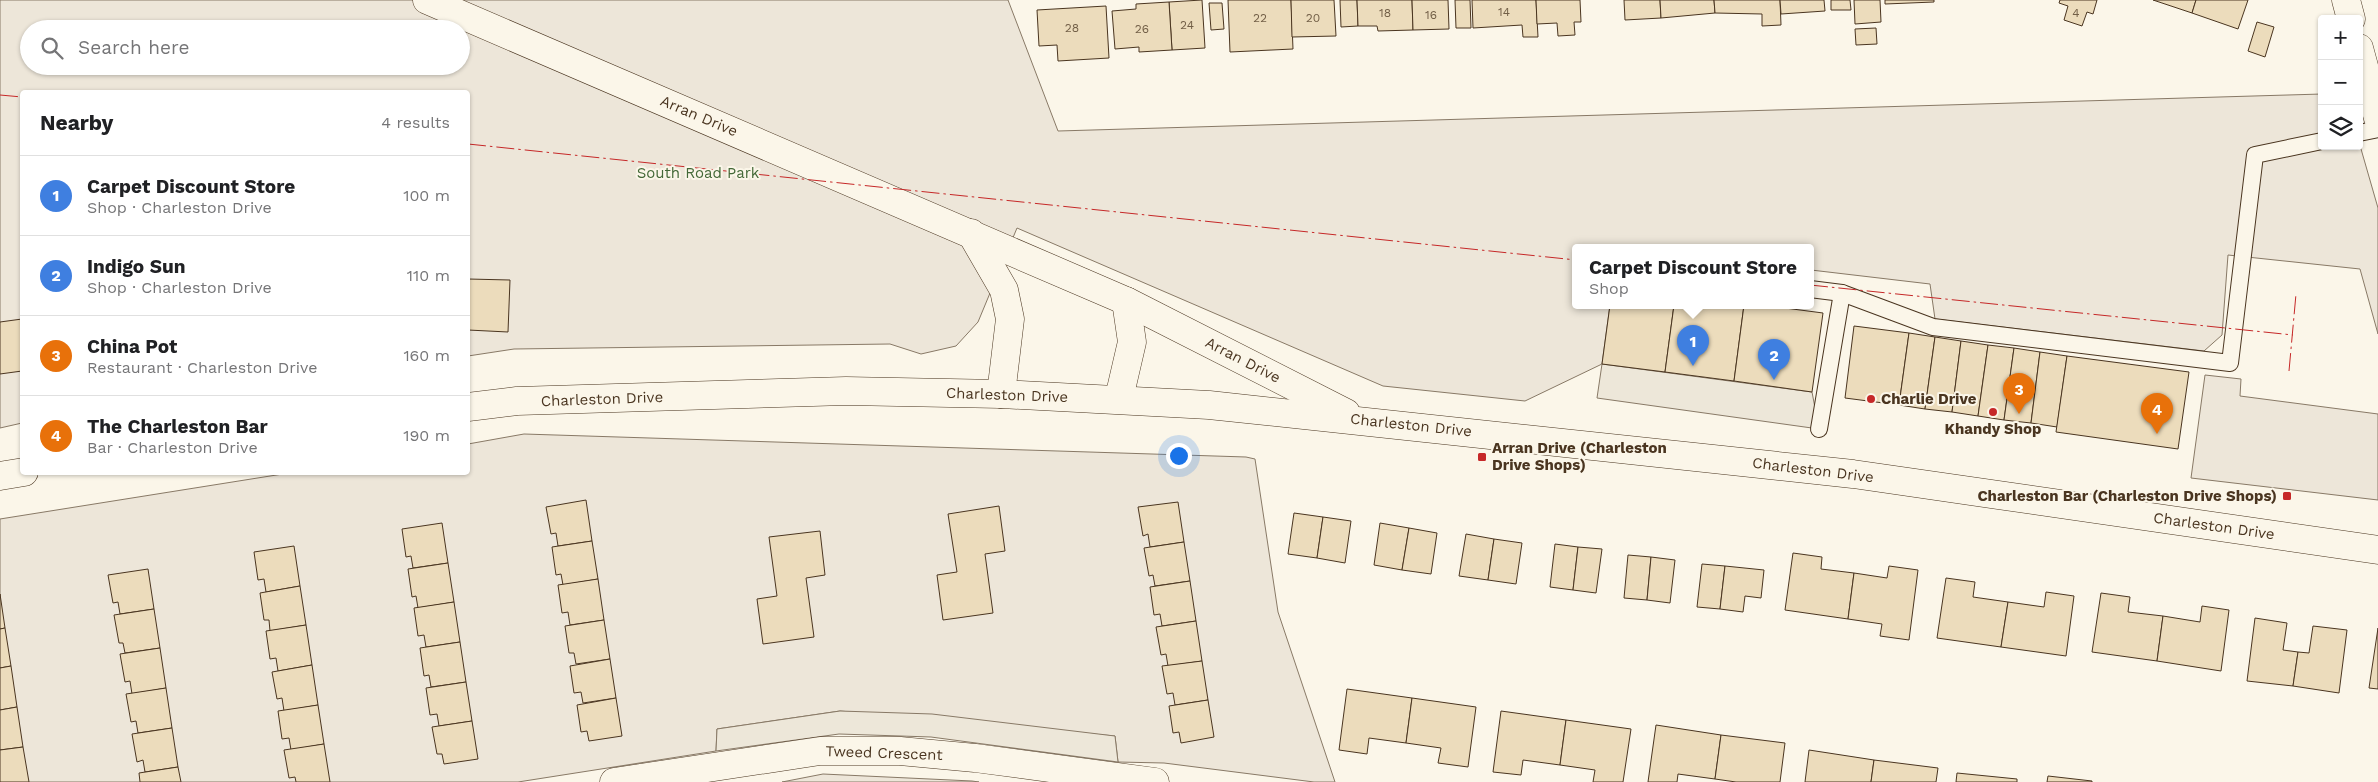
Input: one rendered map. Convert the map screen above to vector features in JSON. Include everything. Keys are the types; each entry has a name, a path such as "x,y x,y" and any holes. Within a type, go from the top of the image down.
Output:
{"street":[{"name":"Arran Drive","path":"427,0 1126,301 1360,420"},
{"path":"2346,0 2350,15"},
{"path":"2362,60 2378,118"},
{"path":"970,233 1004,290 1010,319 1001,394"},
{"path":"1119,398 1132,342 1126,301"},
{"name":"Charleston Drive","path":"470,407 517,401 846,391 1119,398 1360,420 1853,474 2378,550"},
{"path":"0,476 20,473"},
{"name":"Tweed Crescent","path":"614,782 820,751 900,751 975,758 1155,782"}],"lane":[{"path":"2363,132 2378,129"},
{"path":"1814,290 1842,293 1933,327 2230,363 2255,155 2318,142"},
{"path":"1820,429 1842,293"}],"green space":[{"name":"South Road Park","path":"0,0 1008,0 1058,131 2318,94 2318,150 2361,150 2378,208 2378,334 2360,269 2228,255 2222,335 2204,351 1935,319 1930,284 1814,270 1814,244 1572,244 1572,309 1609,309 1602,364 1525,401 1383,386 1017,228 978,322 956,346 921,354 890,344 514,349 470,356 470,90 20,90 20,423 0,428"},
{"path":"2205,375 2241,379 2240,396 2378,414 2378,500 2191,478"},
{"path":"524,434 1246,457 1255,459 1278,612 1335,782 1314,782 1164,763 1118,762 1115,736 840,711 717,729 716,751 518,782 0,782 0,519 276,475 470,475 470,444"},
{"path":"823,774 972,781 979,782 782,782"}],"shaded area":[{"path":"1602,364 1812,392 1819,429 1597,398"},
{"path":"840,711 932,714 1115,736 1118,762 931,737 839,734 716,751 717,729"}],"building":[{"path":"1202,0 1205,48 1172,50 1169,2"},
{"path":"1228,0 1291,0 1293,49 1230,52"},
{"path":"1291,0 1334,0 1336,36 1292,37"},
{"path":"1340,0 1357,0 1358,26 1341,27"},
{"path":"1357,0 1412,0 1413,30 1378,31 1377,26 1358,26"},
{"path":"1412,0 1448,0 1449,29 1413,30"},
{"path":"1455,0 1470,0 1471,28 1456,28"},
{"path":"1472,0 1536,0 1538,37 1523,37 1522,25 1473,28"},
{"path":"1536,0 1580,0 1581,22 1574,22 1575,35 1558,36 1557,23 1537,24"},
{"path":"1624,0 1660,0 1661,18 1625,20"},
{"path":"1660,0 1714,0 1715,13 1661,18"},
{"path":"1714,0 1780,0 1781,25 1762,26 1762,14 1715,13"},
{"path":"1780,0 1824,0 1825,11 1781,14"},
{"path":"1831,0 1850,0 1851,10 1831,10"},
{"path":"1854,0 1880,0 1881,22 1855,24"},
{"path":"1885,0 1934,0 1934,2 1885,4"},
{"path":"2060,0 2097,0 2093,14 2087,12 2082,26 2064,20 2068,6 2059,3"},
{"path":"2153,0 2196,0 2192,13"},
{"path":"2196,0 2248,0 2238,29 2192,13"},
{"path":"1169,2 1172,50 1139,52 1139,47 1115,49 1112,11 1136,9 1136,4"},
{"path":"1209,3 1222,3 1224,29 1211,30"},
{"path":"1106,6 1109,58 1058,61 1057,45 1039,46 1037,10"},
{"path":"2257,22 2274,27 2265,57 2248,51"},
{"path":"1876,28 1877,44 1856,45 1855,29"},
{"path":"470,279 510,280 508,332 470,330"},
{"path":"1609,309 1673,309 1665,372 1602,364"},
{"path":"1673,309 1743,309 1734,381 1665,372"},
{"path":"1743,309 1792,309 1823,313 1812,392 1734,381"},
{"path":"20,319 20,371 0,374 0,322"},
{"path":"1854,326 1909,333 1899,405 1845,398"},
{"path":"1909,333 1935,337 1925,409 1899,405"},
{"path":"1935,337 1961,341 1952,412 1925,409"},
{"path":"1961,341 1988,345 1978,416 1952,412"},
{"path":"1988,345 2014,348 2004,420 1978,416"},
{"path":"2014,348 2040,352 2031,423 2004,420"},
{"path":"2040,352 2067,356 2057,427 2031,423"},
{"path":"2067,356 2189,372 2178,449 2056,432"},
{"path":"586,500 592,541 558,546 556,533 551,534 546,507"},
{"path":"1178,502 1184,542 1150,547 1148,534 1143,536 1138,507"},
{"path":"999,506 1005,551 985,554 993,613 943,620 937,575 957,572 948,514"},
{"path":"1294,513 1323,517 1317,558 1288,554"},
{"path":"1323,517 1351,521 1345,563 1317,558"},
{"path":"442,523 448,563 413,568 411,556 406,557 402,529"},
{"path":"1380,523 1409,528 1402,570 1374,565"},
{"path":"1409,528 1437,533 1431,574 1402,570"},
{"path":"820,531 825,575 806,578 814,637 763,644 757,599 777,596 769,537"},
{"path":"1466,534 1494,539 1488,580 1459,576"},
{"path":"1494,539 1522,543 1516,584 1488,580"},
{"path":"592,541 598,579 563,585 561,574 556,575 552,547"},
{"path":"1184,542 1190,581 1155,586 1153,575 1149,576 1144,548"},
{"path":"1555,544 1578,547 1573,590 1550,587"},
{"path":"294,546 300,586 266,592 264,579 258,580 254,552"},
{"path":"1578,547 1602,549 1596,593 1573,590"},
{"path":"1793,553 1822,557 1821,569 1854,573 1848,619 1785,610"},
{"path":"1628,555 1651,557 1647,600 1624,598"},
{"path":"1651,557 1675,560 1670,603 1647,600"},
{"path":"448,563 454,602 418,608 416,596 412,597 408,569"},
{"path":"1702,564 1725,566 1720,609 1697,607"},
{"path":"1725,566 1764,570 1761,598 1745,596 1743,612 1720,609"},
{"path":"1889,566 1918,570 1909,640 1880,636 1882,624 1848,619 1854,573 1887,578"},
{"path":"148,569 154,609 120,614 118,602 113,603 108,575"},
{"path":"1946,578 1975,582 1973,597 2008,602 2001,647 1937,638"},
{"path":"598,579 604,620 570,625 568,612 562,613 558,585"},
{"path":"1190,581 1196,621 1162,626 1160,614 1154,615 1150,587"},
{"path":"300,586 306,625 270,631 269,620 264,620 260,593"},
{"path":"2046,592 2074,596 2066,656 2001,647 2008,602 2044,607"},
{"path":"2101,593 2130,597 2128,612 2163,616 2157,661 2092,652"},
{"path":"0,594 5,628 0,629"},
{"path":"454,602 460,642 426,647 424,635 418,636 414,608"},
{"path":"2202,606 2229,610 2221,671 2157,661 2163,616 2200,622"},
{"path":"154,609 160,648 125,653 123,643 119,643 114,615"},
{"path":"2255,618 2287,623 2283,650 2298,652 2293,686 2247,681"},
{"path":"604,620 610,659 576,664 574,653 569,653 565,626"},
{"path":"1196,621 1202,661 1168,666 1166,654 1161,655 1156,627"},
{"path":"306,625 312,665 278,671 276,658 270,659 266,631"},
{"path":"2313,626 2347,630 2339,693 2293,686 2298,652 2309,653"},
{"path":"5,628 11,666 0,668 0,629"},
{"path":"2378,628 2378,689 2369,688"},
{"path":"460,642 466,682 431,687 429,675 424,676 420,648"},
{"path":"160,648 166,688 132,694 130,681 125,682 120,654"},
{"path":"610,659 616,698 583,703 581,692 574,693 570,666"},
{"path":"1202,661 1208,700 1175,705 1173,693 1167,694 1162,666"},
{"path":"312,665 318,705 284,711 282,698 277,699 272,672"},
{"path":"11,666 17,707 0,710 0,668"},
{"path":"466,682 472,721 439,726 437,714 430,715 426,688"},
{"path":"166,688 172,728 138,733 136,721 131,722 126,694"},
{"path":"1347,689 1412,698 1406,743 1369,738 1367,754 1339,750"},
{"path":"616,698 622,736 589,741 587,731 581,732 577,705"},
{"path":"1412,698 1476,707 1468,767 1438,763 1441,748 1406,743"},
{"path":"1208,700 1214,737 1181,743 1179,732 1173,733 1169,706"},
{"path":"318,705 324,744 291,750 289,738 282,739 278,711"},
{"path":"17,707 23,747 0,750 0,710"},
{"path":"1501,711 1566,720 1560,765 1523,760 1521,775 1493,772"},
{"path":"1566,720 1631,729 1623,782 1593,782 1595,770 1560,765"},
{"path":"472,721 478,759 444,764 442,754 437,754 432,727"},
{"path":"1656,725 1721,735 1715,779 1678,774 1677,782 1648,782"},
{"path":"172,728 178,767 145,772 143,760 137,762 132,734"},
{"path":"1721,735 1785,743 1780,782 1736,782 1715,779"},
{"path":"324,744 330,782 296,782 295,777 289,778 284,750"},
{"path":"23,747 29,782 0,782 0,750"},
{"path":"1809,750 1874,760 1871,782 1805,782"},
{"path":"1874,760 1938,768 1936,782 1871,782"},
{"path":"178,767 181,782 140,782 139,773"},
{"path":"1957,773 2017,779 2017,782 1956,782"},
{"path":"2048,776 2092,781 2092,782 2047,782"}],"power":[{"path":"0,95 20,97"},
{"path":"470,144 1572,260"},
{"path":"1814,285 2293,335"},
{"path":"2289,371 2296,294"}],"place":[{"name":"Carpet Discount Store","path":"1693,366"},
{"name":"Indigo Sun","path":"1774,380"},
{"name":"Charlie Drive","path":"1871,399"},
{"name":"Khandy Shop","path":"1993,412"},
{"name":"China Pot","path":"2019,414"},
{"name":"The Charleston Bar","path":"2157,434"},
{"name":"Arran Drive (Charleston Drive Shops)","path":"1482,457"},
{"name":"Charleston Bar (Charleston Drive Shops)","path":"2287,496"}]}
